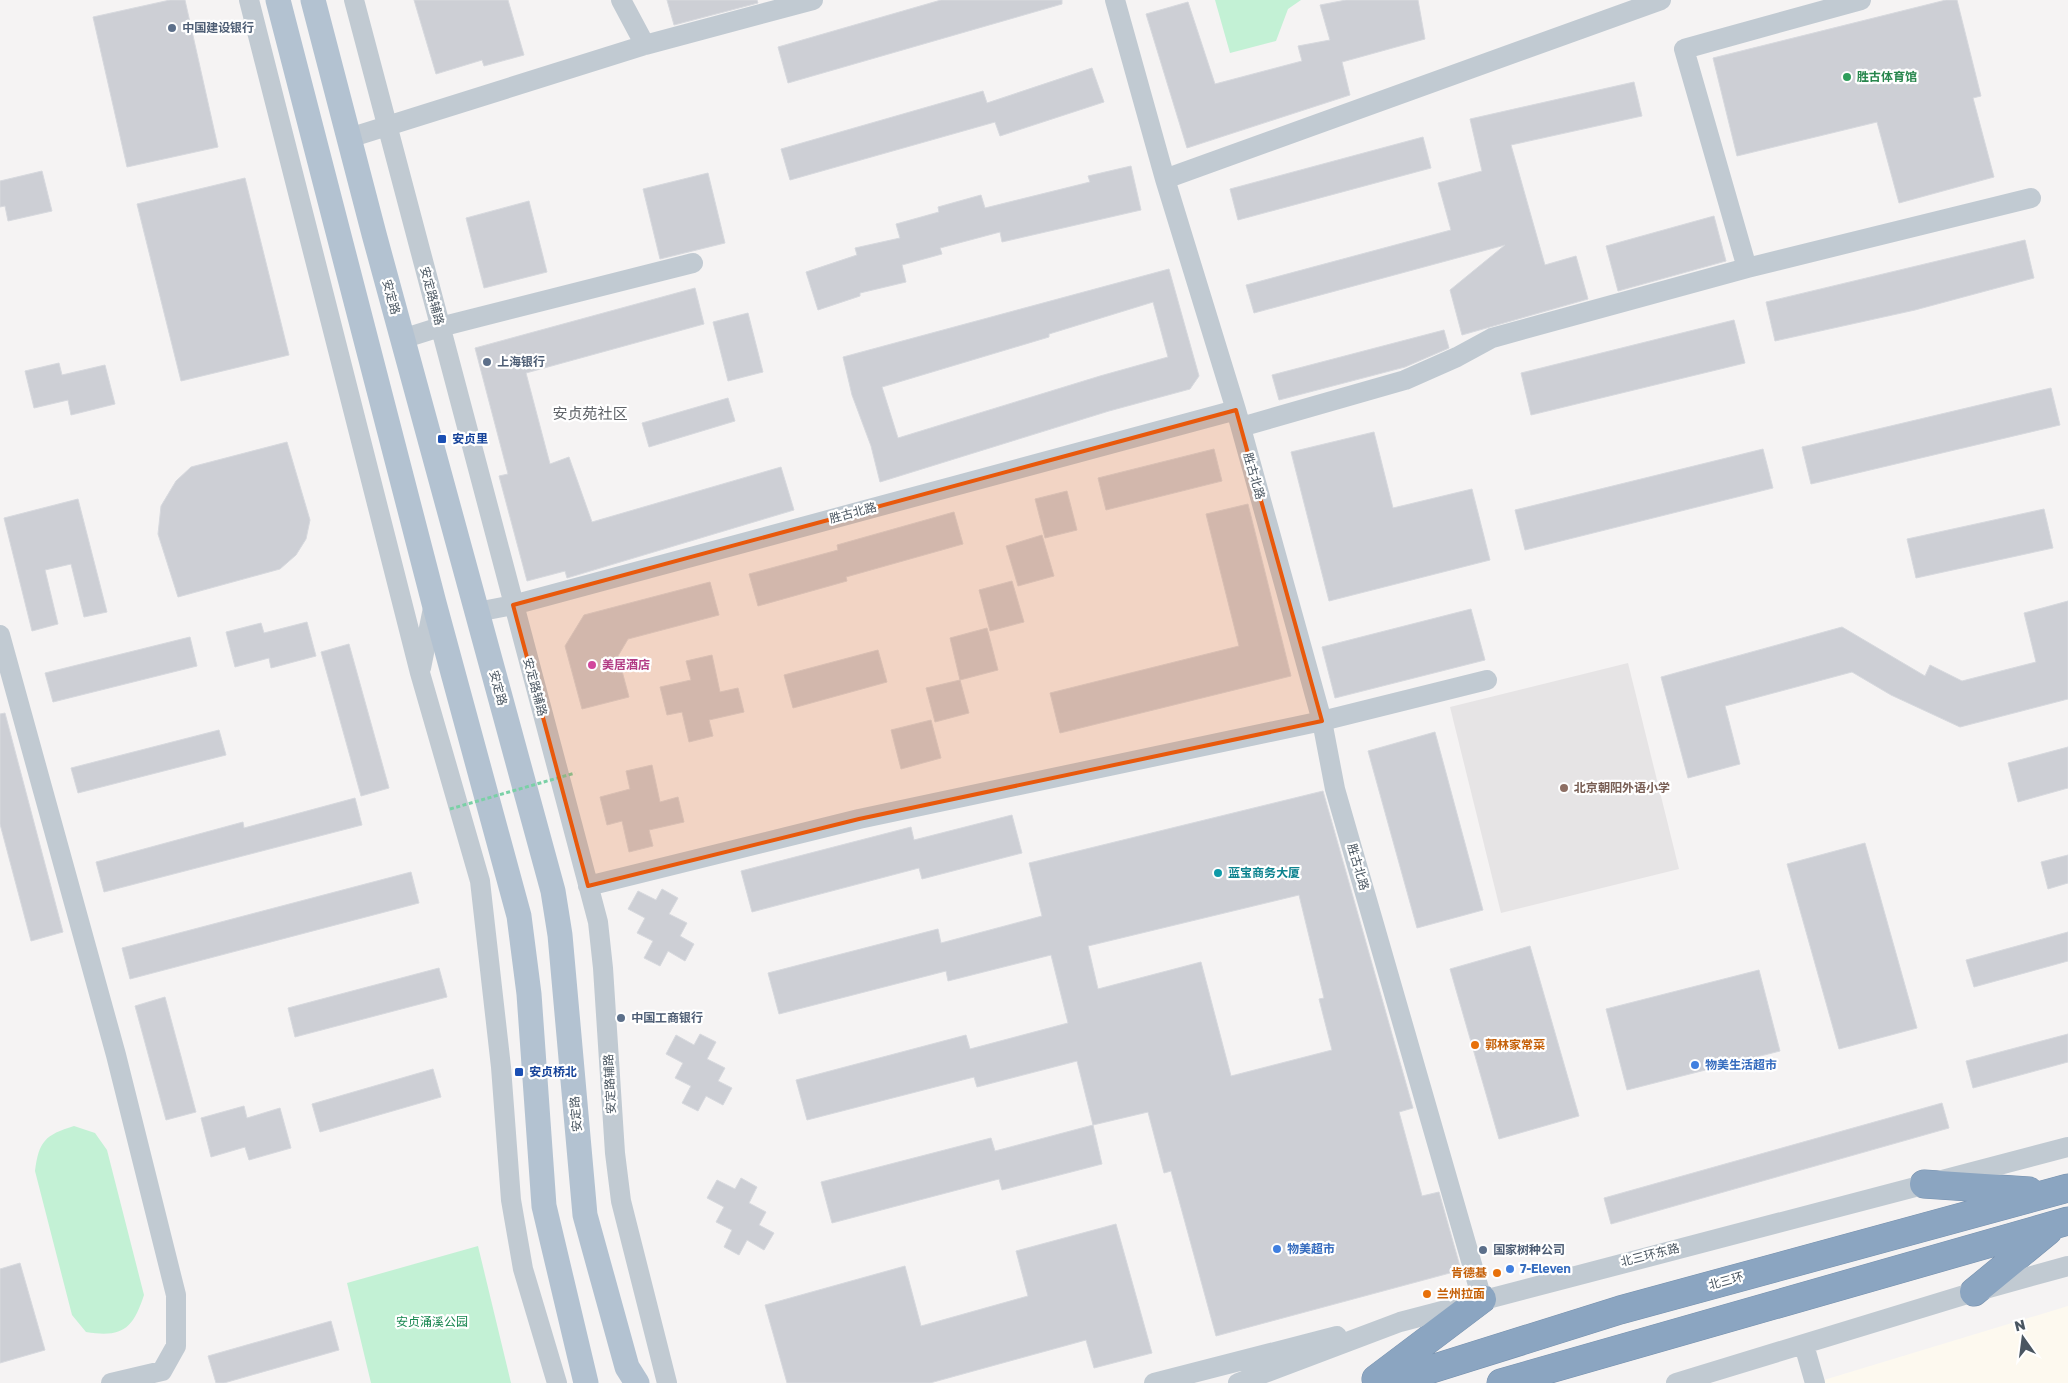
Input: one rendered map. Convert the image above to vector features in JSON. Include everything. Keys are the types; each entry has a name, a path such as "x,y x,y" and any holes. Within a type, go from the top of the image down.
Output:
{"highway":[{"path":"1924,1184 2059,1190"},
{"name":"北三环","path":"1386,1383 1620,1310 2059,1190"},
{"path":"1974,1292 2062,1222"},
{"path":"1501,1383 2062,1222"},
{"path":"1370,1383 1482,1299"}],"main road":[{"path":"278,0 434,602 519,916 529,994 544,1206 586,1383"},
{"name":"安定路","path":"313,0 402,339 553,891 560,935 585,1215 627,1367 637,1383"}],"street":[{"path":"249,0 420,673 480,882 501,1067 511,1200 523,1269 557,1383"},
{"name":"安定路辅路","path":"354,0 598,922 603,968 614,1152 620,1201 667,1383"},
{"path":"621,0 645,45"},
{"path":"349,138 645,45 813,0"},
{"path":"1115,0 1165,179 1238,418 1405,380 1492,338 1747,268 2031,198"},
{"path":"1165,179 1661,0"},
{"path":"1747,268 1684,49 1861,0"},
{"path":"402,339 440,327 693,263"},
{"name":"胜古北路","path":"477,612 513,605 1238,418 1322,721 1335,789 1482,1299"},
{"path":"420,673 434,602"},
{"path":"0,635 116,1055 176,1295 176,1346 162,1371 111,1383"},
{"path":"588,886 859,819 1322,721 1487,680"},
{"name":"北三环东路","path":"1244,1381 1400,1322 2068,1147"},
{"path":"1676,1383 1974,1292 2068,1266"},
{"path":"1154,1383 1296,1344 1400,1322"},
{"path":"1804,1345 1815,1383"}],"path":[{"path":"450,809 575,773"}],"highlighted area":[{"path":"1236,410 1322,721 859,819 588,886 513,605"}],"shaded area":[{"name":"北京朝阳外语小学","path":"1628,663 1679,869 1501,913 1450,707"},
{"path":"2068,1306 2068,1383 1814,1383"}],"green space":[{"path":"1215,0 1301,0 1288,9 1276,41 1230,53"},
{"path":"74,1126 95,1133 107,1150 144,1295 140,1307 130,1323 124,1329 109,1334 86,1332 72,1315 35,1171 41,1146 45,1141 50,1136"},
{"name":"安贞涌溪公园","path":"478,1246 511,1383 371,1383 347,1283"}],"building":[{"path":"170,0 185,0 218,147 127,167 93,17"},
{"path":"414,0 508,0 524,55 484,66 482,60 436,74"},
{"path":"667,0 757,0 758,3 674,25"},
{"path":"941,0 1062,0 1062,4 788,83 778,47"},
{"path":"1346,0 1418,0 1425,39 1342,62 1350,95 1187,148 1146,14 1188,2 1215,84 1302,61 1298,46 1330,40 1320,5"},
{"name":"胜古体育馆","path":"1946,0 1957,0 1981,96 1973,98 1994,177 1899,203 1877,122 1737,156 1713,58"},
{"path":"1092,68 1104,102 1000,136 995,122 790,180 781,149 983,91 987,103"},
{"path":"1634,82 1642,116 1511,145 1545,265 1576,256 1588,299 1462,335 1450,290 1505,245 1254,313 1246,285 1451,230 1438,183 1482,171 1470,119"},
{"path":"1423,137 1431,168 1238,220 1230,189"},
{"path":"1131,166 1141,210 1002,242 1000,232 940,248 942,254 902,265 906,282 860,293 860,296 818,310 806,272 857,255 855,248 900,238 896,224 939,212 938,207 981,195 985,208 1090,182 1088,176"},
{"path":"42,171 52,211 8,221 5,206 0,207 0,181"},
{"path":"708,173 725,243 660,259 643,189"},
{"path":"245,178 289,355 181,381 137,204"},
{"path":"529,201 547,272 484,288 466,218"},
{"path":"1714,216 1726,261 1618,291 1606,246"},
{"path":"2025,240 2034,278 1915,310 1775,341 1766,302"},
{"path":"1169,269 1199,376 1190,389 1109,411 880,482 871,446 852,395 843,357","holes":["1153,302 1168,357 898,438 882,387 1049,337 1049,334"]},
{"path":"695,288 704,324 526,373 550,464 569,457 592,522 781,467 794,510 567,578 565,571 527,581 499,476 508,474 475,348"},
{"path":"748,313 763,372 728,381 713,322"},
{"path":"1734,320 1745,363 1531,415 1521,373"},
{"path":"1444,330 1449,348 1405,367 1279,400 1272,375"},
{"path":"59,363 62,375 105,365 115,404 71,415 68,400 34,408 25,371"},
{"path":"2051,388 2060,425 1811,484 1802,447"},
{"path":"728,398 735,421 649,447 642,423"},
{"path":"1374,432 1393,508 1472,489 1490,560 1329,601 1291,452"},
{"path":"287,442 310,520 306,539 296,555 280,569 178,597 158,534 161,506 176,481 191,467"},
{"path":"1214,449 1222,481 1106,510 1098,478"},
{"path":"1763,449 1773,488 1525,550 1515,510"},
{"path":"1067,491 1077,530 1045,538 1035,499"},
{"path":"78,499 107,612 84,617 71,564 45,570 58,624 32,631 4,518"},
{"path":"1248,504 1291,676 1060,733 1050,693 1239,646 1206,514"},
{"path":"2044,509 2053,548 1916,578 1907,539"},
{"path":"954,512 963,544 846,577 847,581 758,606 749,574 838,550 837,545"},
{"path":"1042,535 1054,576 1018,586 1006,546"},
{"path":"1012,581 1024,622 990,631 979,590"},
{"path":"710,582 719,615 628,639 618,656 629,697 582,709 565,646 584,615"},
{"path":"2068,601 2068,699 1960,727 1891,695 1852,672 1725,706 1740,764 1688,778 1661,677 1842,627 1925,676 1930,665 1962,681 2036,662 2024,613"},
{"path":"1471,609 1485,660 1335,698 1322,647"},
{"path":"307,622 316,656 271,668 269,658 235,667 226,632 261,623 264,633"},
{"path":"987,628 998,670 960,680 950,638"},
{"path":"190,637 197,666 53,702 45,673"},
{"path":"349,644 389,788 361,796 321,652"},
{"path":"878,650 887,682 793,708 784,675"},
{"path":"712,655 720,692 738,688 744,712 709,720 713,736 689,742 682,712 667,715 660,687 691,680 686,661"},
{"path":"960,680 969,713 935,722 926,688"},
{"path":"5,713 63,932 31,941 0,824 0,714"},
{"path":"931,720 941,758 901,769 891,730"},
{"path":"219,730 226,755 78,793 71,768"},
{"path":"1435,732 1483,910 1417,928 1368,751"},
{"path":"2068,747 2068,788 2018,802 2008,763"},
{"path":"652,765 660,802 678,797 684,822 649,830 653,846 629,852 622,821 607,825 600,797 630,789 626,771"},
{"path":"1323,791 1413,1108 1399,1112 1422,1196 1439,1192 1461,1270 1216,1336 1171,1171 1164,1173 1148,1112 1093,1125 1077,1061 977,1087 974,1077 807,1120 796,1080 966,1035 970,1049 1068,1023 1051,955 948,981 946,971 779,1014 768,973 938,929 941,943 1042,916 1029,863","holes":["1299,895 1324,998 1319,999 1332,1050 1231,1076 1201,962 1098,989 1088,946"]},
{"path":"355,798 362,825 104,892 96,862 243,822 244,828"},
{"path":"1012,815 1022,853 922,879 919,868 752,912 741,871 911,827 914,840"},
{"path":"1865,843 1917,1028 1839,1049 1787,864"},
{"path":"2068,855 2068,883 2048,889 2041,862"},
{"path":"411,872 419,903 130,979 122,948"},
{"path":"662,889 678,898 669,914 687,923 680,936 694,944 685,961 668,951 660,966 644,958 653,941 637,933 645,918 628,909 638,891 656,900"},
{"path":"2068,932 2068,961 1974,987 1966,960"},
{"path":"1530,946 1579,1116 1499,1139 1450,969"},
{"path":"439,968 447,997 295,1037 288,1008"},
{"path":"1759,970 1780,1051 1627,1090 1606,1009"},
{"path":"165,997 196,1112 166,1120 135,1006"},
{"path":"700,1034 716,1042 707,1059 725,1068 718,1081 732,1088 723,1105 706,1096 698,1111 682,1103 691,1086 675,1078 683,1063 666,1054 676,1035 694,1045"},
{"path":"2068,1034 2068,1062 1973,1088 1966,1061"},
{"path":"433,1069 441,1097 320,1132 312,1104"},
{"path":"1942,1103 1949,1128 1611,1224 1604,1198"},
{"path":"244,1106 247,1118 280,1108 291,1148 249,1160 245,1147 211,1157 201,1118"},
{"path":"1093,1125 1102,1164 1002,1190 999,1179 832,1223 821,1182 991,1138 995,1151"},
{"path":"741,1178 757,1187 749,1203 766,1212 759,1225 774,1233 764,1250 747,1240 739,1255 724,1247 732,1230 716,1222 724,1207 707,1198 717,1180 735,1189"},
{"path":"1116,1224 1152,1353 1094,1368 1086,1340 930,1383 787,1383 765,1305 905,1266 921,1326 1028,1296 1016,1251"},
{"path":"20,1263 45,1350 0,1363 0,1269"},
{"path":"331,1321 339,1350 224,1383 216,1383 208,1356"}],"place":[{"name":"中国建设银行","path":"172,28"},
{"name":"胜古体育馆","path":"1847,77"},
{"name":"上海银行","path":"487,362"},
{"name":"安贞里","path":"442,439"},
{"name":"美居酒店","path":"592,665"},
{"name":"北京朝阳外语小学","path":"1564,788"},
{"name":"蓝宝商务大厦","path":"1218,873"},
{"name":"中国工商银行","path":"621,1018"},
{"name":"郭林家常菜","path":"1475,1045"},
{"name":"物美生活超市","path":"1695,1065"},
{"name":"安贞桥北","path":"519,1072"},
{"name":"物美超市","path":"1277,1249"},
{"name":"国家树种公司","path":"1483,1250"},
{"name":"7-Eleven","path":"1510,1269"},
{"name":"肯德基","path":"1497,1273"},
{"name":"兰州拉面","path":"1427,1294"}],"district":[{"name":"安贞苑社区","path":"590,414"}]}
